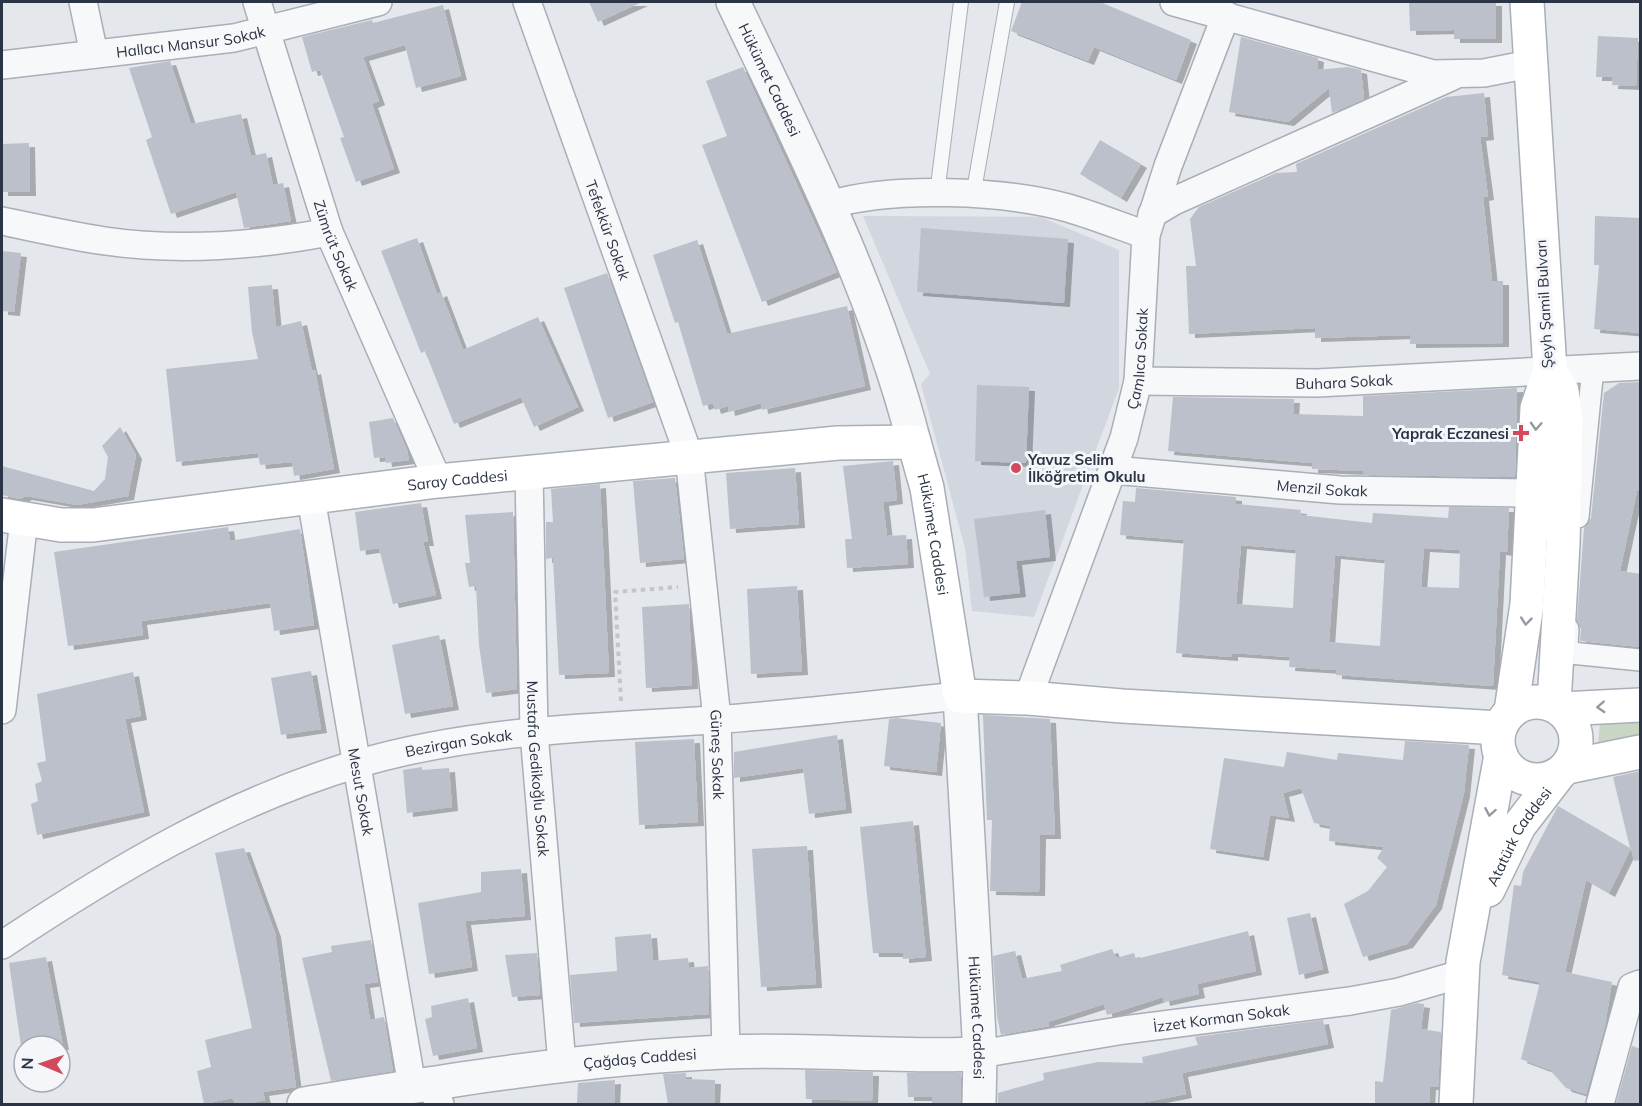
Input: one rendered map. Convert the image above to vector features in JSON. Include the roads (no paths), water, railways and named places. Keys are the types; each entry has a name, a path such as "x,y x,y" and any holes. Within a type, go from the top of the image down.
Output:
{"main road":[{"name":"Şeyh Şamil Bulvarı","path":"1504,731 1527,604 1537,408 1550,369 1527,2"},
{"path":"1550,369 1562,391 1566,418 1558,707 1570,719 1576,737 1574,756 1563,770"},
{"name":"Saray Caddesi","path":"13,517 61,525 93,525 438,481 838,443 914,442"},
{"name":"Hükümet Caddesi","path":"914,442 927,488 960,696"},
{"path":"960,696 1028,698 1504,731"},
{"path":"1641,705 1558,707 1532,701 1504,731 1508,767 1532,780 1546,779 1563,770 1641,752"},
{"name":"Atatürk Caddesi","path":"1462,1103 1461,974 1504,731"},
{"name":"Atatürk Caddesi","path":"1468,935 1519,826 1563,770"}],"street":[{"path":"83,2 94,54"},
{"name":"Zümrüt Sokak","path":"258,2 329,232 438,481"},
{"name":"Hallacı Mansur Sokak","path":"2,65 234,38 378,2"},
{"name":"Tefekkür Sokak","path":"527,2 689,456"},
{"name":"Hükümet Caddesi","path":"733,2 829,205 883,336 914,442"},
{"path":"1174,2 1418,71 1455,76 1484,74 1530,64"},
{"name":"Çamlıca Sokak","path":"1028,698 1124,438 1138,381 1149,224 1226,15"},
{"path":"829,205 855,197 937,194 1004,197 1149,224 1185,196 1455,76"},
{"path":"2,221 106,241 179,247 252,244 329,232"},
{"name":"Buhara Sokak","path":"1138,381 1317,383 1641,366"},
{"path":"1593,368 1567,644 1571,653 1641,660"},
{"path":"1590,396 1625,375 1641,375"},
{"name":"Güneş Sokak","path":"689,456 717,719 726,1052"},
{"name":"Menzil Sokak","path":"1113,470 1340,490 1533,493"},
{"name":"Mustafa Gedikoğlu Sokak","path":"529,472 534,733 562,1064"},
{"name":"Mesut Sokak","path":"311,498 355,764 427,1091"},
{"path":"2,710 13,517"},
{"name":"Hükümet Caddesi","path":"960,696 980,1054 979,1104"},
{"name":"Bezirgan Sokak","path":"2,945 93,886 183,836 236,810 355,764 465,741 534,733 717,719 960,696"},
{"name":"İzzet Korman Sokak","path":"980,1054 1124,1030 1350,1001 1399,992 1461,974"},
{"path":"1600,1104 1636,985"},
{"name":"Çağdaş Caddesi","path":"304,1104 427,1091 562,1064 726,1052 938,1056 980,1054"}],"lane":[{"path":"937,194 961,2"},
{"path":"973,196 1008,2"}],"place":[{"name":"Yaprak Eczanesi","path":"1521,433"},
{"name":"Yavuz Selim İlköğretim Okulu","path":"1016,468"}]}
